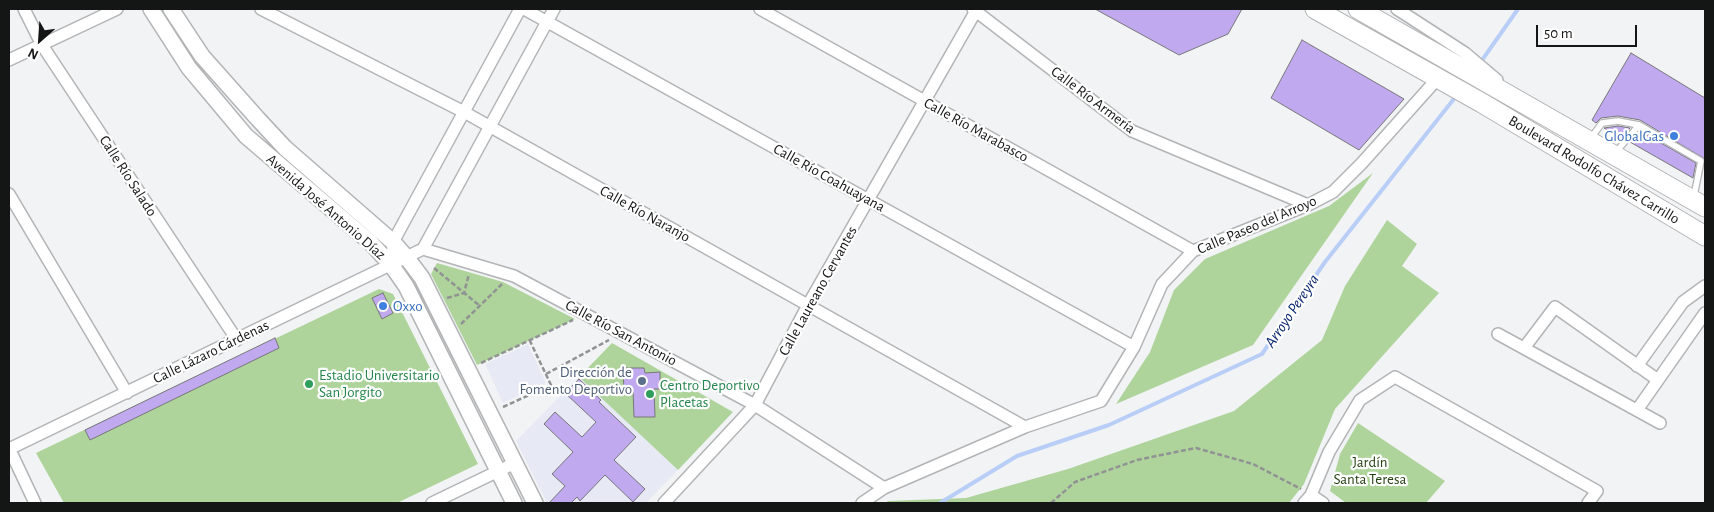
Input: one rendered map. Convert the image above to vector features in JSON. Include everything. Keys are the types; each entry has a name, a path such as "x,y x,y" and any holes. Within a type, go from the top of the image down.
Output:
{"main road":[{"path":"1314,9 1442,80"},
{"path":"1358,9 1460,59"},
{"name":"Boulevard Rodolfo Chávez Carrillo","path":"1460,59 1525,104 1699,204"},
{"name":"Boulevard Rodolfo Chávez Carrillo","path":"1442,80 1705,236"}],"street":[{"name":"Calle Río Salado","path":"24,9 42,45 237,340"},
{"path":"9,60 117,9"},
{"name":"Avenida José Antonio Díaz","path":"151,9 189,68 246,136 371,242 392,266 406,286 514,503"},
{"name":"Avenida José Antonio Díaz","path":"171,9 202,56 265,126 286,148 393,242 422,278 535,503"},
{"name":"Calle Río Naranjo","path":"261,9 464,112 1025,427"},
{"path":"392,266 393,242 522,9"},
{"name":"Calle Río Coahuayana","path":"522,9 1134,347"},
{"path":"423,249 554,9"},
{"name":"Calle Río Marabasco","path":"760,9 1193,251"},
{"name":"Calle Laureano Cervantes","path":"664,503 755,406 808,305 975,9"},
{"name":"Calle Río Armería","path":"975,9 1132,131 1308,206"},
{"path":"1397,9 1460,59"},
{"name":"Calle Paseo del Arroyo","path":"862,503 884,488 1025,427 1102,401 1134,347 1162,284 1193,251 1308,206 1333,192 1442,80"},
{"path":"9,194 127,393"},
{"name":"Calle Lázaro Cárdenas","path":"9,449 392,266 423,249"},
{"name":"Calle Río San Antonio","path":"423,249 514,276 755,406 884,488"},
{"path":"1637,366 1683,302 1705,286"},
{"path":"1524,348 1555,307 1658,380"},
{"path":"1637,410 1705,313"},
{"path":"1498,334 1660,423"},
{"path":"1323,503 1307,499 1329,452 1360,400 1395,377 1597,491 1588,503"},
{"path":"9,449 34,503"},
{"path":"432,503 515,463"}],"lane":[{"path":"1589,141 1602,123 1618,121 1639,125 1701,161 1699,204"},
{"path":"1614,154 1639,125"}],"path":[{"path":"434,268 480,306"},
{"path":"464,293 470,272"},
{"path":"458,327 503,282"},
{"path":"443,299 464,293"},
{"path":"477,365 575,319"},
{"path":"546,374 610,340"},
{"path":"499,409 551,385 530,341"},
{"path":"1051,503 1075,482 1137,460 1196,448 1253,464 1307,499"}],"shaded area":[{"path":"528,344 546,383 503,403 485,364"},
{"path":"579,377 678,470 646,503 547,503 516,441"}],"green space":[{"path":"1373,173 1253,345 1116,404 1150,352 1174,290 1205,259 1329,206"},
{"path":"1387,220 1417,244 1402,266 1439,293 1335,409 1304,484 1289,503 885,503 888,501 966,498 1068,469 1234,411 1322,340 1345,286"},
{"path":"437,263 503,282 575,319 477,365 431,274"},
{"name":"Estadio Universitario San Jorgito","path":"379,289 393,294 478,464 397,503 64,503 36,453"},
{"name":"Centro Deportivo Placetas","path":"612,343 733,412 678,470 579,377"},
{"name":"Jardín Santa Teresa","path":"1358,423 1445,481 1426,503 1346,503 1330,491 1340,454"}],"building":[{"path":"1095,9 1242,9 1228,34 1179,55"},
{"path":"1302,40 1404,99 1359,150 1271,98"},
{"path":"1631,53 1705,98 1705,159 1640,120 1618,116 1601,118 1596,123 1592,120"},
{"path":"1618,126 1630,128 1622,138 1604,128"},
{"path":"1640,131 1696,163 1693,178 1630,142"},
{"name":"Oxxo","path":"383,293 393,313 382,319 372,298"},
{"path":"275,338 279,348 90,440 85,430"},
{"path":"623,368 644,368 645,373 660,372 660,389 654,389 655,417 634,417 633,390 624,390"},
{"path":"579,379 601,400 599,402 636,437 614,460 645,489 633,502 605,475 580,501 577,497 571,503 549,503 565,486 552,474 573,452 544,424 555,412 582,437 596,422 565,393"}],"waterway":[{"name":"Arroyo Pereyra","path":"1480,63 1518,9"},
{"name":"Arroyo Pereyra","path":"940,503 1017,456 1109,425 1262,354 1325,262 1457,95"}],"place":[{"name":"GlobalGas","path":"1674,136"},
{"name":"Oxxo","path":"383,306"},
{"name":"Dirección de Fomento Deportivo","path":"642,381"},
{"name":"Estadio Universitario San Jorgito","path":"309,384"},
{"name":"Centro Deportivo Placetas","path":"650,394"}]}
